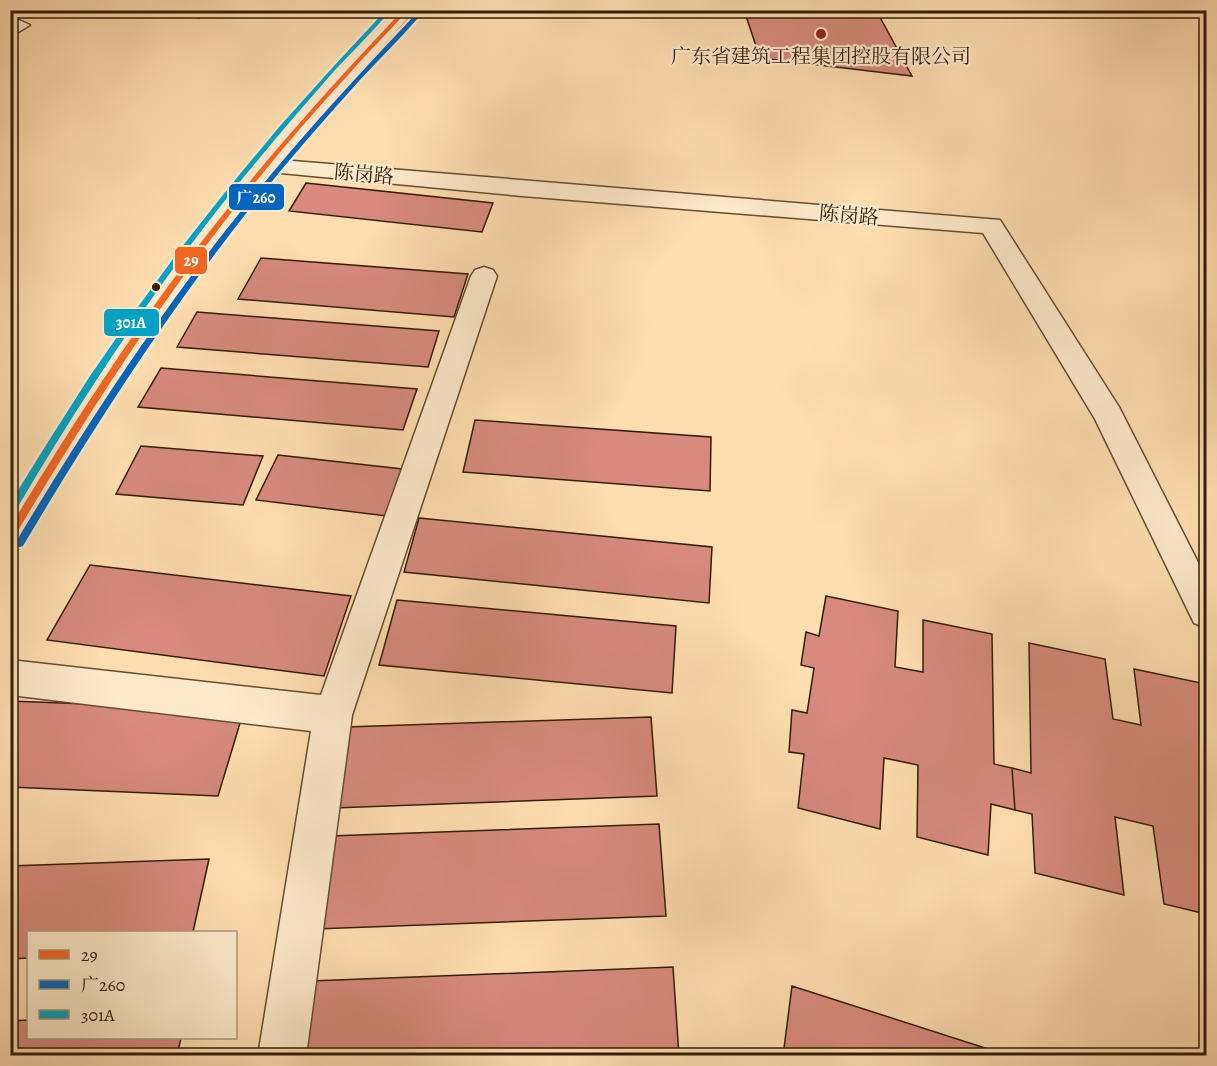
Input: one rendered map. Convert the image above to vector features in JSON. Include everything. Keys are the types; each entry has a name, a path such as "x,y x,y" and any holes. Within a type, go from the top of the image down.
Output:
{"street":[{"path":"10,537 52,466 121,359 174,284 301,120 340,76 406,10"},
{"name":"陈岗路","path":"265,165 522,189 991,226 1108,415 1206,612"},
{"path":"282,1056 333,715 484,276"},
{"path":"10,677 333,715"}],"lane":[{"path":"10,20 24,25 10,33"}],"building":[{"path":"160,10 211,10 199,18"},
{"name":"广东省建筑工程集团控股有限公司","path":"744,10 876,10 912,76 760,58"},
{"path":"306,183 493,203 482,232 289,211"},
{"path":"261,258 468,274 454,317 238,299"},
{"path":"197,312 439,331 428,367 177,347"},
{"path":"161,368 417,389 403,430 138,407"},
{"path":"475,420 711,437 710,491 463,472"},
{"path":"141,446 263,456 243,505 116,494"},
{"path":"278,455 411,470 395,517 256,500"},
{"path":"419,518 712,547 709,603 404,572"},
{"path":"90,565 351,596 324,676 47,640"},
{"path":"826,596 898,611 895,667 923,672 923,620 992,634 994,764 1012,768 1015,810 991,804 988,855 917,837 918,765 884,758 880,829 798,808 804,754 789,752 792,710 807,713 814,668 801,665 806,632 819,636"},
{"path":"397,600 676,626 672,693 379,665"},
{"path":"1029,643 1105,659 1113,719 1141,725 1134,669 1206,684 1206,914 1164,904 1153,826 1115,817 1124,895 1035,873 1032,814 1015,810 1012,768 1031,773"},
{"path":"10,701 244,710 218,796 10,787"},
{"path":"651,717 657,796 334,808 346,727"},
{"path":"659,824 666,916 316,929 330,836"},
{"path":"209,859 193,931 27,931 27,958 10,959 10,866"},
{"path":"673,967 679,1056 301,1056 311,981"},
{"path":"792,986 1010,1056 783,1056"},
{"path":"27,1020 27,1039 181,1039 177,1056 10,1056 10,1021"}],"transit line":[{"name":"301A","path":"10,512 93,378 184,249 282,127 389,10"},
{"name":"29","path":"10,536 97,394 191,261 240,197 293,134 406,10"},
{"name":"广260","path":"20,543 107,401 201,268 302,142 415,18"}],"place":[{"name":"广东省建筑工程集团控股有限公司","path":"821,34"}]}
